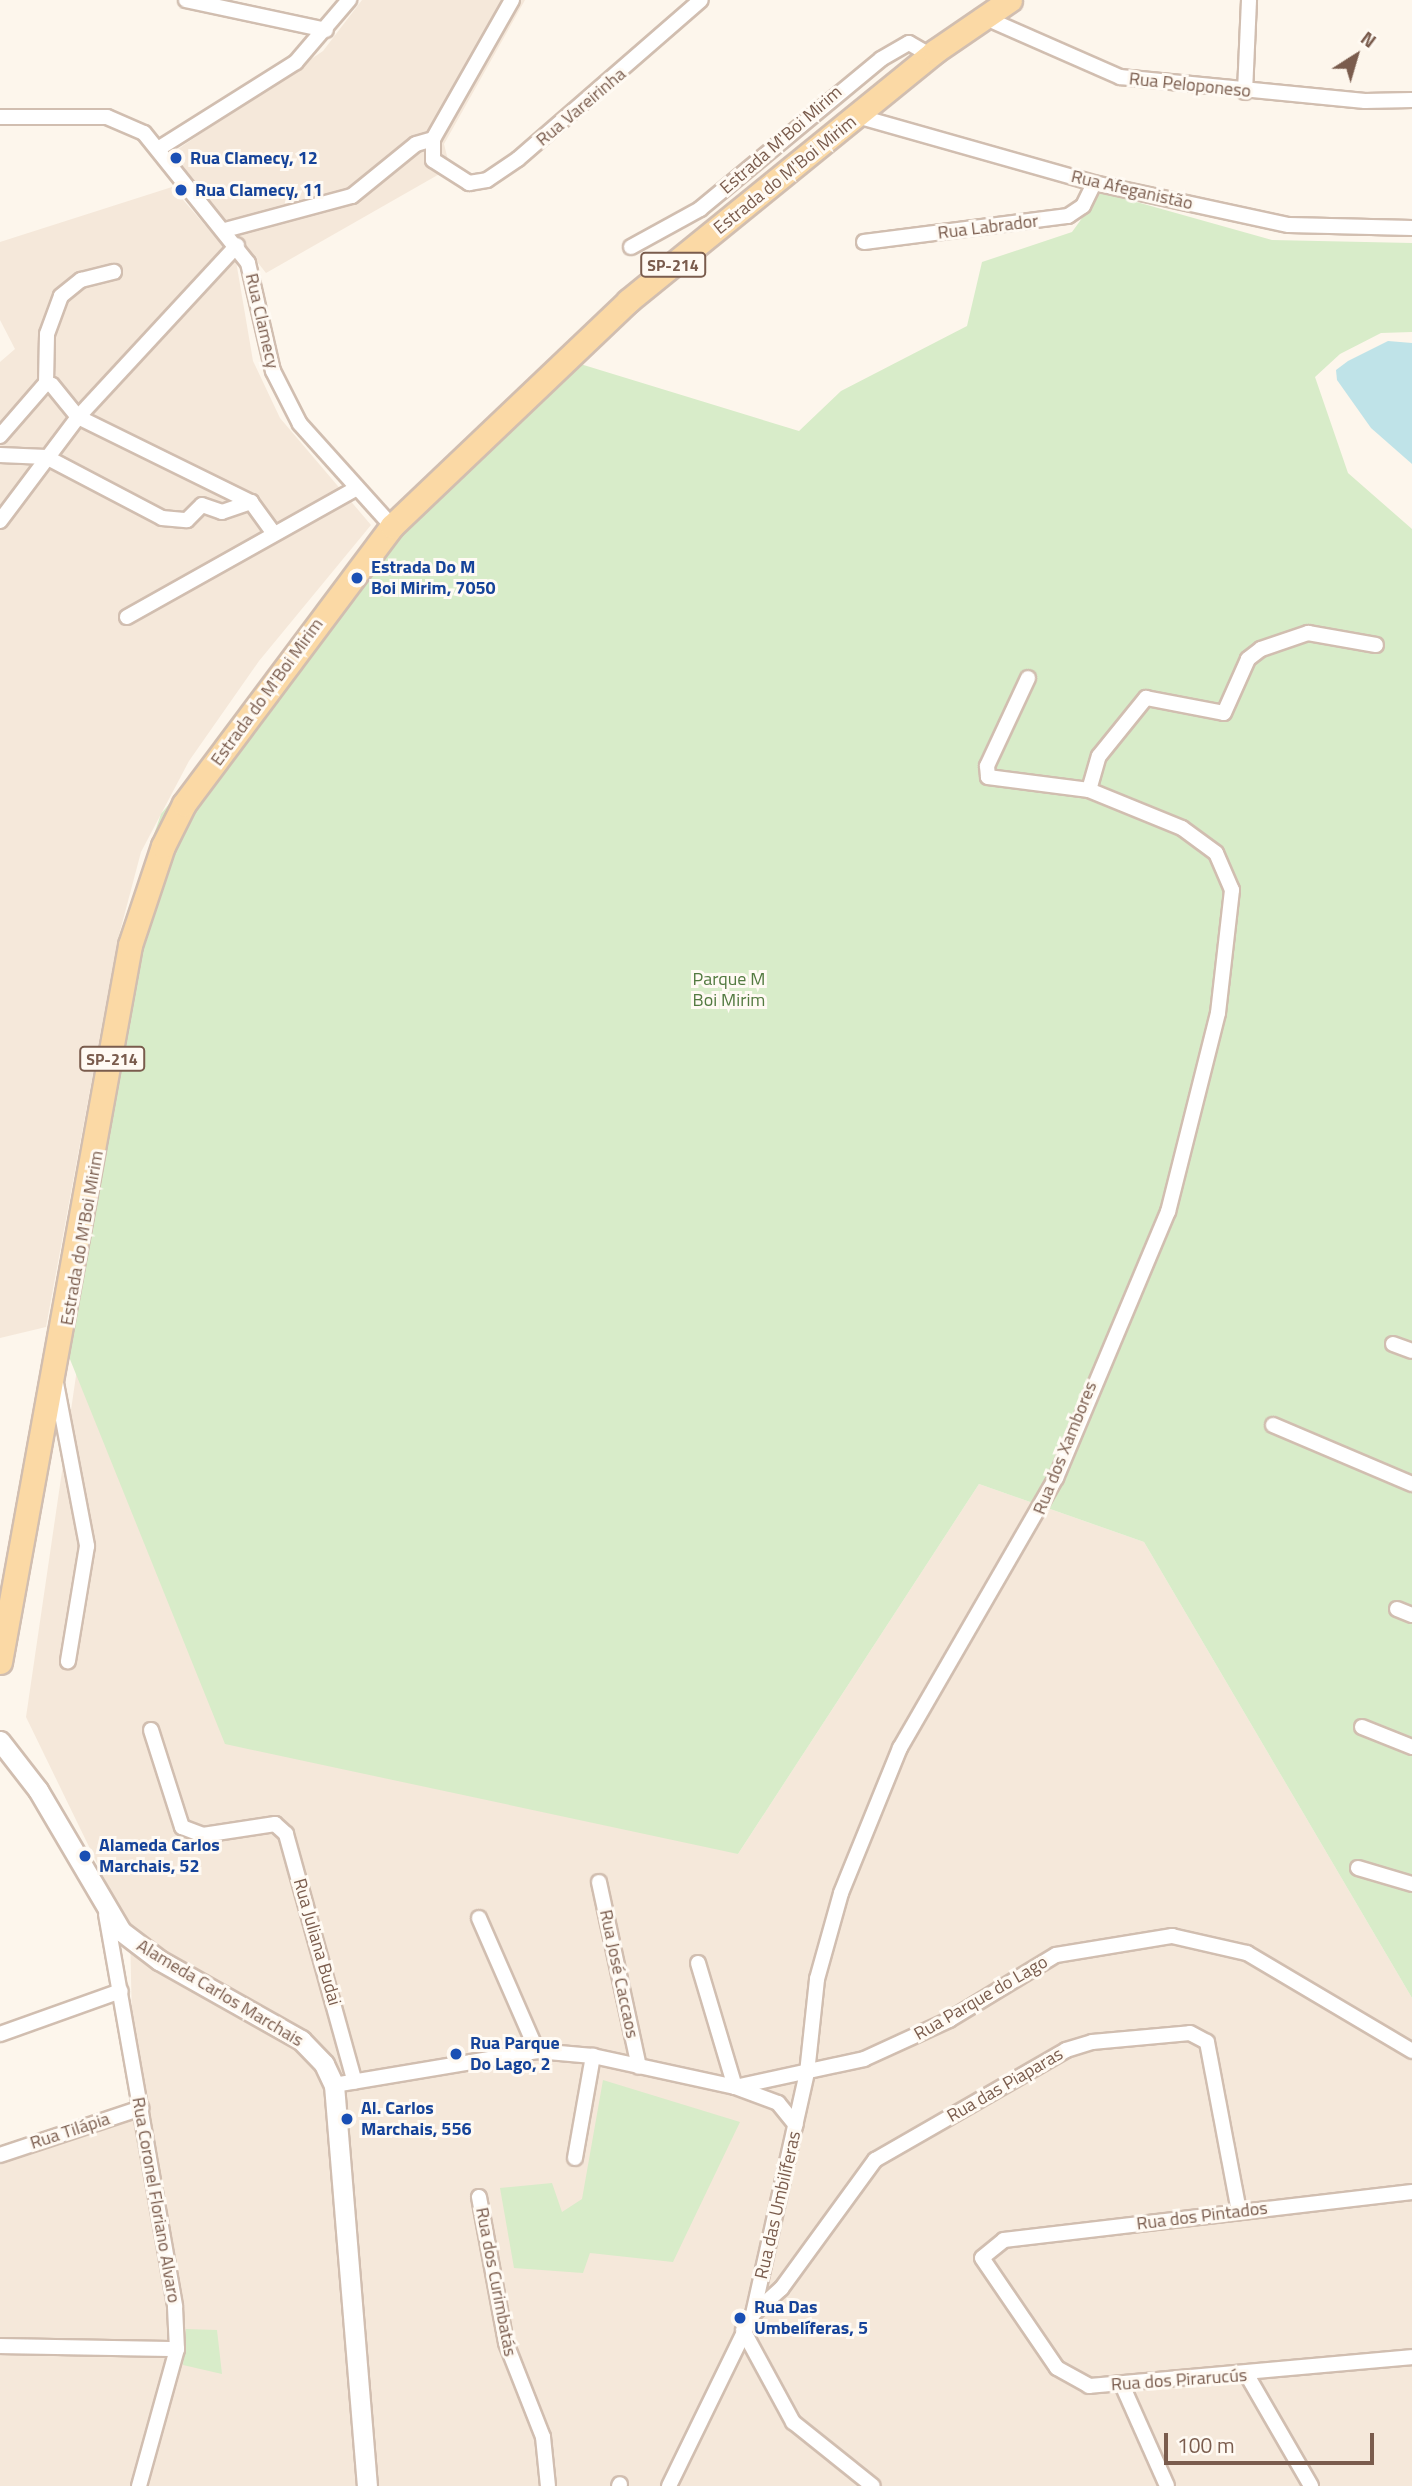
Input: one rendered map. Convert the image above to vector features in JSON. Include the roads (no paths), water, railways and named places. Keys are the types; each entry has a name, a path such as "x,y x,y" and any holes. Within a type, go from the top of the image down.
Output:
{"main road":[{"name":"Estrada do M'Boi Mirim","path":"0,1662 55,1379 131,945 163,846 184,804 392,526 608,319 930,55 981,16 1010,0"}],"street":[{"path":"186,0 326,30"},
{"path":"158,149 296,62 349,0"},
{"path":"225,230 352,196 416,144 433,139 512,0"},
{"name":"Rua Vareirinha","path":"433,139 433,160 449,174 469,183 487,180 576,113 701,0"},
{"path":"1245,92 1249,0"},
{"name":"Rua Peloponeso","path":"981,16 1120,77 1245,92 1412,100"},
{"name":"Estrada M'Boi Mirim","path":"631,247 700,209 881,59 909,43 930,55"},
{"name":"Rua Afeganistão","path":"858,116 1094,183 1289,225 1412,228"},
{"name":"Rua Clamecy","path":"0,117 107,117 136,128 158,149 237,245 255,282 263,334 286,402 355,489 392,526"},
{"name":"Rua Labrador","path":"864,242 1068,216 1083,206 1094,183"},
{"path":"0,521 78,416 237,245"},
{"path":"0,436 46,383 47,334 61,296 81,280 114,272"},
{"path":"46,383 78,416 251,502 274,534"},
{"path":"0,455 46,457 162,518 187,520 202,505 222,512 251,502"},
{"path":"127,617 355,489"},
{"path":"1089,790 1099,756 1146,698 1224,713 1248,659 1261,649 1308,633 1376,645"},
{"name":"Rua dos Xambores","path":"807,2073 817,1979 841,1893 900,1748 1045,1503 1168,1212 1224,971 1232,890 1216,853 1182,828 1089,790 996,783 988,777 987,766 1028,678"},
{"path":"1393,1344 1412,1351"},
{"path":"55,1379 87,1546 68,1661"},
{"path":"1273,1425 1412,1484"},
{"path":"1397,1609 1412,1615"},
{"path":"1362,1727 1412,1746"},
{"name":"Rua Juliana Budai","path":"151,1730 181,1827 203,1835 275,1824 286,1834 355,2082"},
{"name":"Alameda Carlos Marchais","path":"0,1741 38,1790 105,1911 159,1960 301,2040 334,2085"},
{"path":"1358,1868 1412,1884"},
{"name":"Rua José Caccaos","path":"599,1882 639,2067"},
{"name":"Rua Coronel Floriano Alvaro","path":"105,1911 141,2108 177,2349 139,2486"},
{"path":"479,1918 537,2051"},
{"name":"Rua Parque do Lago","path":"735,2087 864,2059 923,2033 1056,1955 1172,1936 1247,1953 1412,2051"},
{"path":"698,1963 735,2087"},
{"path":"0,2034 121,1991"},
{"name":"Rua das Piaparas","path":"753,2314 781,2289 875,2160 1066,2050 1092,2042 1190,2033 1207,2042 1239,2212"},
{"name":"Rua Parque do Lago","path":"334,2085 537,2051 593,2056 735,2087 778,2103 796,2125"},
{"path":"575,2158 593,2056"},
{"name":"Rua das Umbilíferas","path":"669,2486 753,2314 807,2073"},
{"path":"334,2085 367,2486"},
{"name":"Rua Tilápia","path":"0,2155 141,2108"},
{"name":"Rua dos Pintados","path":"992,2245 1412,2192"},
{"name":"Rua dos Curimbatás","path":"480,2197 506,2343 543,2437 548,2486"},
{"name":"Rua dos Pirarucús","path":"992,2245 982,2258 1058,2368 1089,2386 1124,2387 1412,2357"},
{"path":"743,2330 793,2422 873,2486"},
{"path":"0,2346 177,2349"},
{"path":"1247,2375 1311,2486"},
{"path":"1124,2387 1167,2486"}],"water":[{"path":"1388,341 1412,343 1412,464 1371,428 1337,380 1336,370"}],"place":[{"name":"Rua Clamecy, 12","path":"176,158"},
{"name":"Rua Clamecy, 11","path":"181,190"},
{"name":"Estrada Do M Boi Mirim, 7050","path":"357,578"},
{"name":"Alameda Carlos Marchais, 52","path":"85,1856"},
{"name":"Rua Parque Do Lago, 2","path":"456,2054"},
{"name":"Al. Carlos Marchais, 556","path":"347,2119"},
{"name":"Rua Das Umbelíferas, 5","path":"740,2318"}],"park label":[{"name":"Parque M Boi Mirim","path":"729,990"}]}
